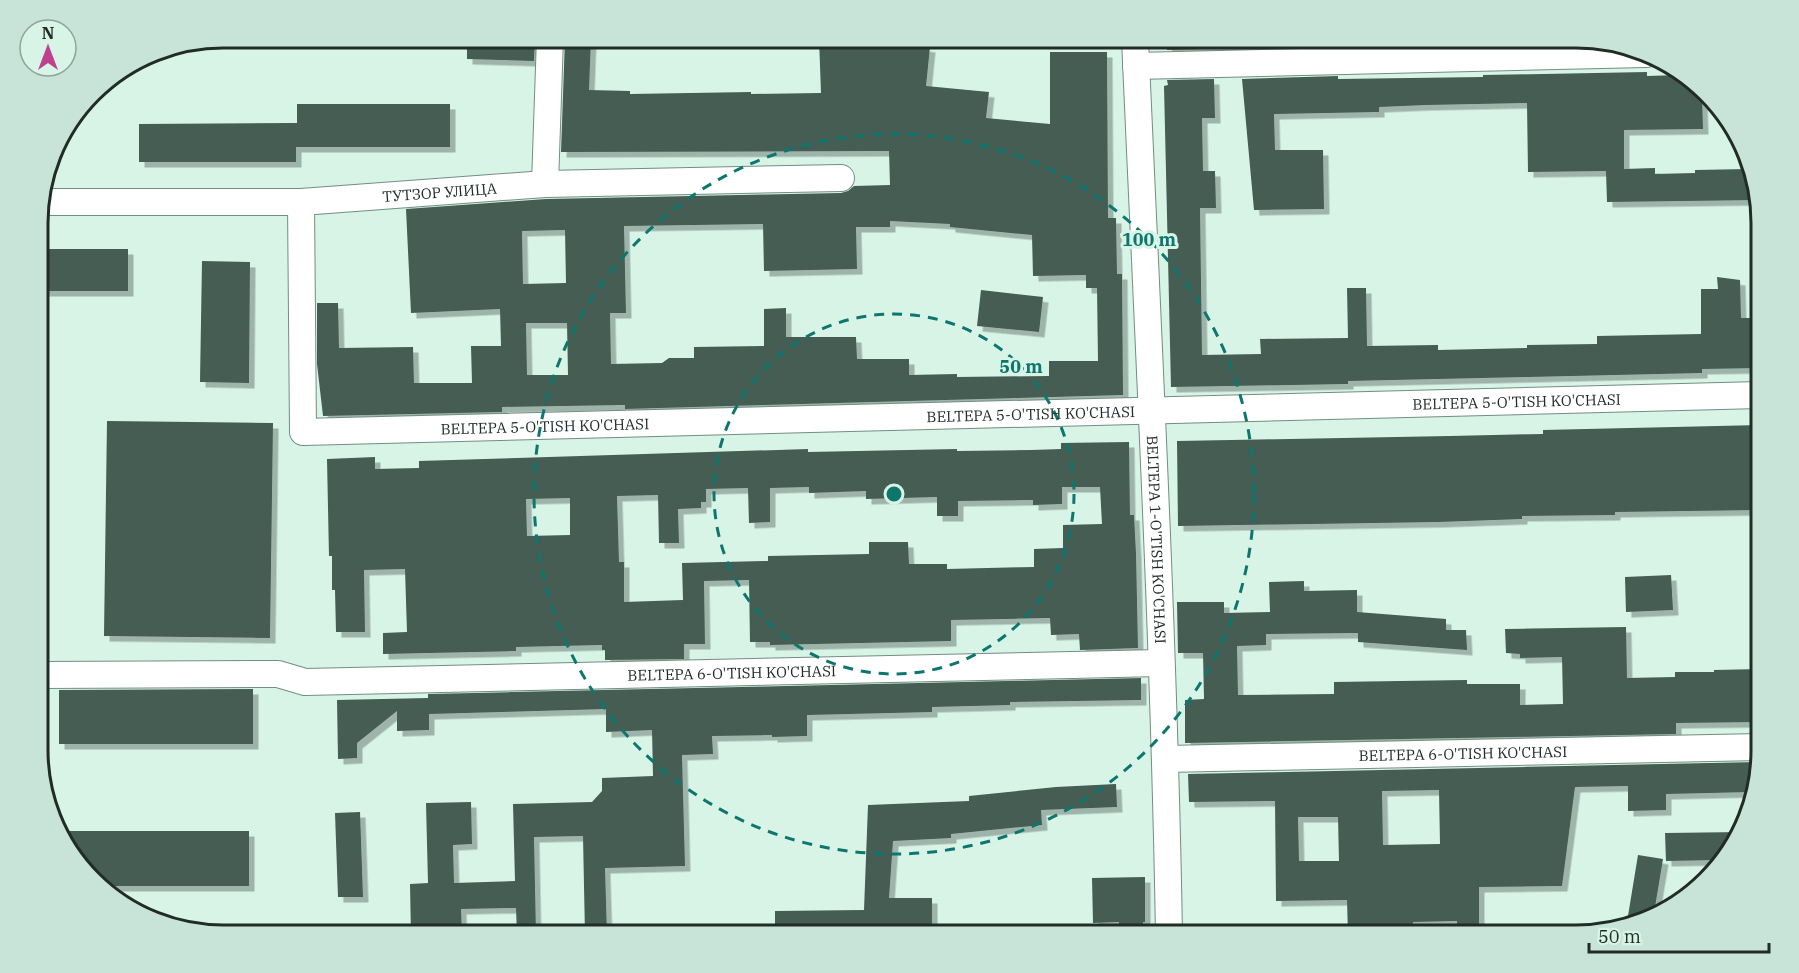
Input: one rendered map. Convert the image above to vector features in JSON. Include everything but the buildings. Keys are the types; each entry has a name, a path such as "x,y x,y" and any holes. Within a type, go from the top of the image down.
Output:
{"street":[{"path":"545,184 550,48"},
{"name":"BELTEPA 1-O'TISH KO'CHASI","path":"1135,48 1153,411 1160,663 1166,759 1169,925"},
{"path":"1136,66 1623,55"},
{"name":"ТУТЗОР УЛИЦА","path":"50,202 301,202 545,184 841,178"},
{"name":"BELTEPA 5-O'TISH KO'CHASI","path":"301,202 303,432 1751,395"},
{"name":"BELTEPA 6-O'TISH KO'CHASI","path":"48,675 278,674 305,682 1160,663"},
{"name":"BELTEPA 6-O'TISH KO'CHASI","path":"1166,759 1751,747"}]}
